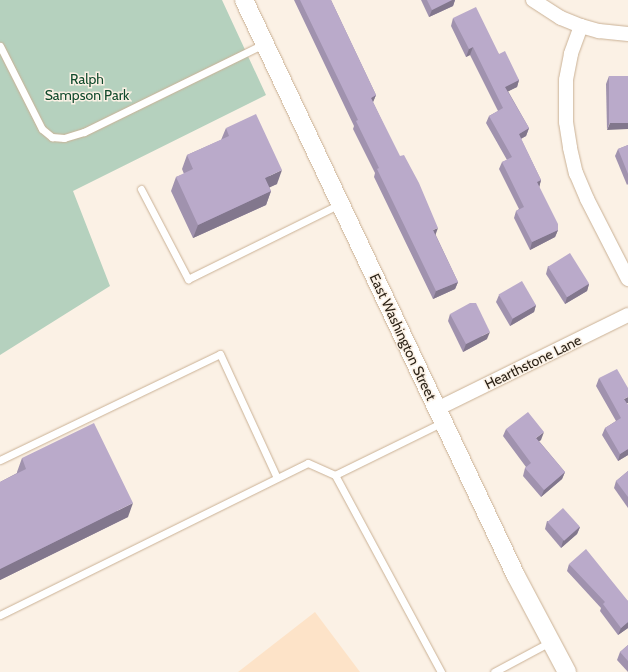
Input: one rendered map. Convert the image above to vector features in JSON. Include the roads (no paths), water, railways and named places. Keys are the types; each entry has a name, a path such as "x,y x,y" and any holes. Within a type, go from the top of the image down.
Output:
{"street":[{"name":"East Washington Street","path":"244,0 440,415 550,642 567,672"},
{"path":"533,0 561,18 581,26 600,31 628,34"},
{"path":"581,26 570,54 566,80 566,115 570,148 576,173 587,199 628,279"},
{"name":"Hearthstone Lane","path":"440,415 628,315"}],"lane":[{"path":"0,46 42,129 52,137 64,138 84,132 265,44"},
{"path":"141,189 188,279 340,203"},
{"path":"0,460 220,354 277,478"},
{"path":"335,475 440,415"},
{"path":"0,615 308,463 335,475 441,672"},
{"path":"494,672 550,642"}],"park label":[{"name":"Ralph Sampson Park","path":"87,88"}]}
